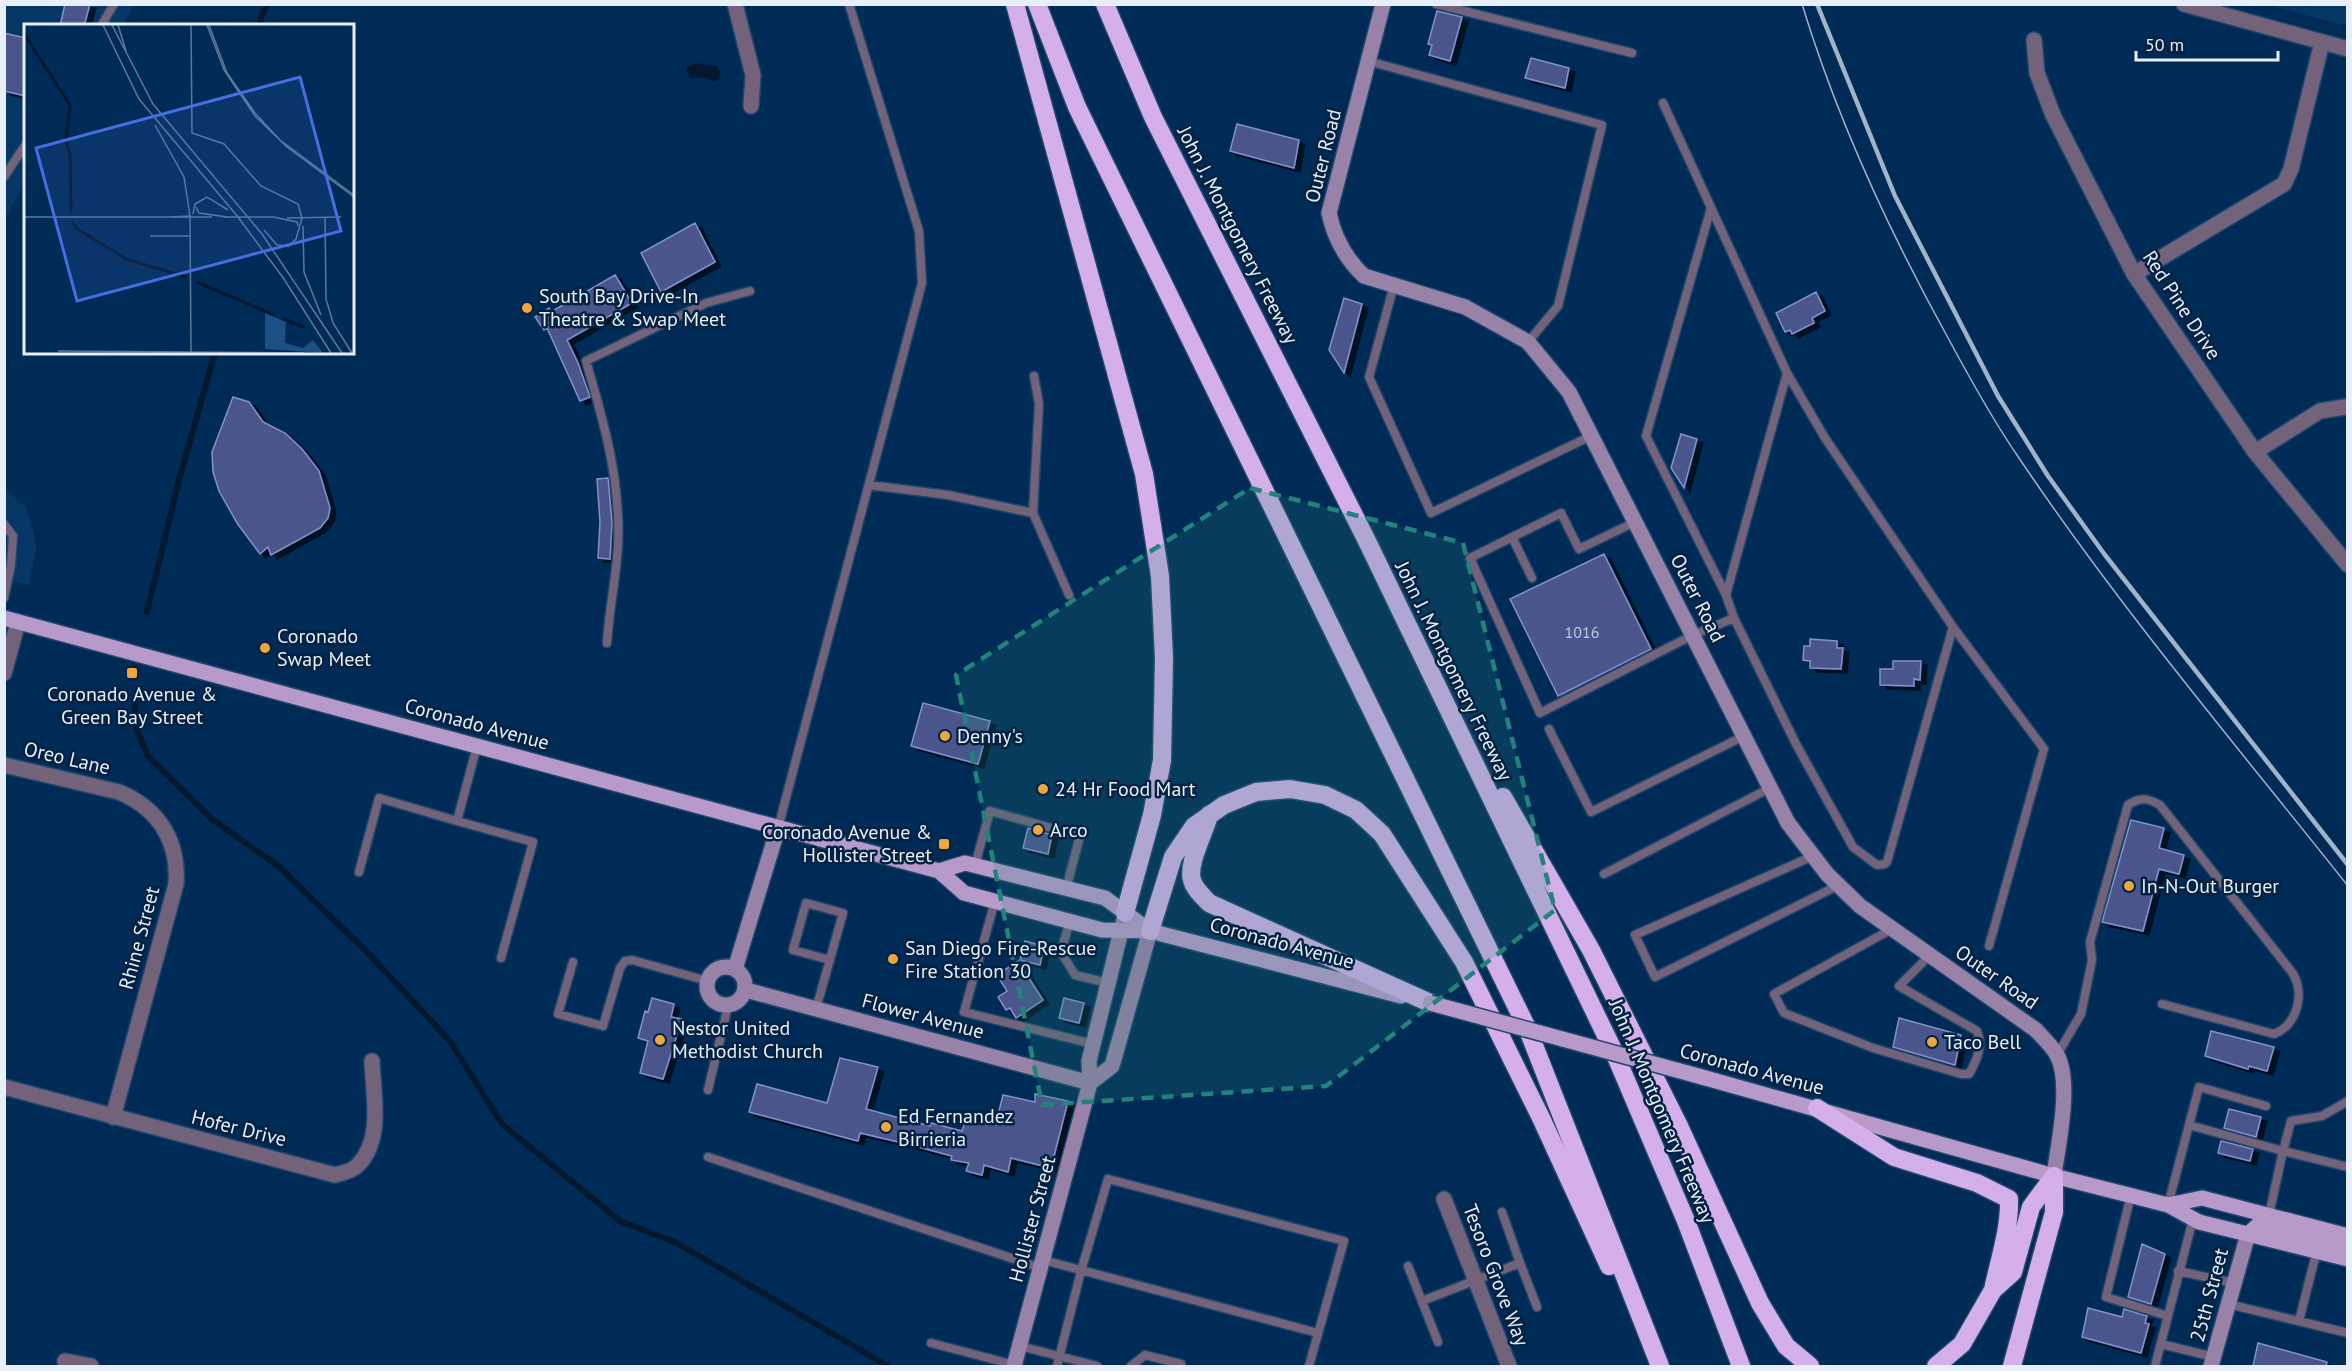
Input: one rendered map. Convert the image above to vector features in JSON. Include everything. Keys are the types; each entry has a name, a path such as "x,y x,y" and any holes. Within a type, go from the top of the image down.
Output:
{"highway":[{"path":"1016,4 1144,474 1160,576 1164,658 1162,760 1152,815 1123,922"},
{"path":"1037,4 1077,107 1528,1030 1658,1366"},
{"name":"John J. Montgomery Freeway","path":"1105,4 1153,117 1366,539 1614,1052 1686,1221 1741,1366"},
{"path":"1425,663 1591,950 1679,1126 1771,1322 1786,1346 1810,1366"},
{"path":"1150,931 1173,857 1194,826 1239,797 1273,789 1308,790 1348,806 1370,822 1382,834 1464,962 1542,1120 1581,1209 1658,1366"},
{"path":"1209,815 1192,866 1192,879 1198,891 1209,903 1430,1003"},
{"path":"1817,1108 1894,1157 1977,1183 2009,1199 2005,1238 1993,1290 1962,1344 1936,1366"},
{"path":"1993,1290 2013,1272 2031,1207 2054,1176"},
{"path":"2012,1366 2054,1212 2054,1176"}],"main road":[{"name":"Coronado Avenue","path":"11,620 939,872 964,893 1102,930 1123,922"},
{"name":"Coronado Avenue","path":"939,872 965,863 1105,898 1123,922 1150,931 1430,1003 1817,1108 2054,1176 2168,1205 2193,1219 2248,1234 2320,1240 2348,1236"},
{"name":"Coronado Avenue","path":"2168,1205 2202,1198 2269,1215 2320,1240 2348,1259"},
{"path":"2320,1240 2348,1247"}],"street":[{"path":"735,4 753,75 751,106"},
{"path":"1369,58 1383,4"},
{"path":"2184,4 2348,49"},
{"name":"Red Pine Drive","path":"2034,40 2037,73 2053,115 2134,274 2255,452 2348,565"},
{"path":"2134,274 2284,184 2291,169 2322,42"},
{"name":"Outer Road","path":"1369,58 1329,213 1333,230 1353,265 1365,276 1465,308 1528,342 1569,392 1788,823 1813,856 1860,906 2036,1030 2057,1055 2064,1079 2054,1176"},
{"path":"2255,452 2319,411 2345,407"},
{"path":"4,673 11,620"},
{"name":"Oreo Lane","path":"4,765 119,792"},
{"name":"Rhine Street","path":"113,1117 173,896 177,871 173,847 162,823 143,804 119,792"},
{"path":"735,969 778,828"},
{"name":"Hollister Street","path":"1015,1366 1090,1083 1089,1061 1123,922"},
{"path":"1090,1083 1112,1066 1150,931"},
{"path":"722,967 735,969 744,978 746,990 740,1001 728,1006 716,1003 707,987 708,981 716,970 722,967"},
{"name":"Flower Avenue","path":"746,990 1090,1083"},
{"name":"Hofer Drive","path":"4,1088 335,1175 356,1168 369,1150 375,1127 372,1061"},
{"name":"Tesoro Grove Way","path":"1444,1199 1509,1366"},
{"name":"25th Street","path":"2213,1362 2248,1234"},
{"path":"65,1361 91,1366"}],"lane":[{"path":"101,24 114,4"},
{"path":"778,828 922,283 919,231 849,4"},
{"path":"1436,4 1632,53"},
{"path":"1369,58 1602,125 1558,306 1528,342"},
{"path":"1663,103 1787,373 1825,438 1953,627 2044,749 1989,946"},
{"path":"4,177 24,147"},
{"path":"1711,208 1646,436 1726,596 1734,618 1796,744 1853,847 1877,865 1887,862 1953,627"},
{"path":"1394,285 1369,377 1431,513 1592,436"},
{"path":"607,643 609,610 618,548 618,506 608,436 586,360 706,303 750,291"},
{"path":"1726,596 1787,373"},
{"path":"1034,376 1039,404 1033,513 1069,595"},
{"path":"868,485 948,495 1033,513"},
{"path":"1635,522 1580,549 1561,513 1470,558 1540,713 1693,635 1734,618"},
{"path":"4,524 13,536 11,565 4,598"},
{"path":"1512,537 1532,578"},
{"path":"1550,729 1591,812 1744,736"},
{"path":"457,821 477,746"},
{"path":"1604,874 1770,788"},
{"path":"359,872 380,798 533,842 501,958"},
{"path":"2057,1055 2082,1014 2092,960 2090,942 2128,805 2142,798 2150,799 2160,805 2168,814 2291,971 2300,992 2290,1024 2284,1030 2274,1034 2162,1004"},
{"path":"975,865 990,811 1080,836 1066,889"},
{"path":"1813,856 1635,935 1655,977 1839,885"},
{"path":"995,901 964,1012 1093,1044"},
{"path":"816,1009 830,960 843,913 806,903 793,950 830,960"},
{"path":"1070,921 1061,952 1075,975 1108,983"},
{"path":"1892,929 1774,994 1784,1013 1873,1048 1961,1074 1969,1074 1976,1061 1981,1041 1977,1030 1899,986 1930,955"},
{"path":"573,962 558,1014 603,1026 624,961 632,960 708,981"},
{"path":"708,1090 728,1006"},
{"path":"2168,1205 2199,1087 2266,1106"},
{"path":"2269,1215 2291,1120 2322,1116 2348,1101"},
{"path":"2188,1125 2348,1167"},
{"path":"708,1156 1042,1264 1081,1271 1318,1333"},
{"path":"1057,1366 1081,1271 1108,1179 1344,1241 1309,1366"},
{"path":"2131,1195 2106,1297 2168,1316"},
{"path":"1502,1212 1537,1307"},
{"path":"2155,1366 2193,1219"},
{"path":"2299,1321 2320,1240"},
{"path":"1422,1301 1520,1263"},
{"path":"1408,1266 1438,1342"},
{"path":"2178,1271 2234,1283"},
{"path":"2228,1304 2348,1333"},
{"path":"931,1343 1015,1366"},
{"path":"2161,1344 2213,1362"},
{"path":"1020,1346 1097,1366"},
{"path":"1131,1366 1145,1355 1182,1366"}],"highlighted area":[{"path":"1250,488 1463,543 1555,910 1326,1086 1042,1105 956,675"}],"shaded area":[{"path":"2277,4 2347,5 2347,26 2276,7"},
{"path":"5,5 135,5 123,24 24,24 24,186 5,218"},
{"path":"695,63 717,66 721,73 719,79 715,82 704,78 690,78 686,71 687,67"},
{"path":"4,487 26,508 31,521 37,546 29,585 5,579"}],"building":[{"path":"65,4 90,4 85,24 60,24"},
{"path":"1437,11 1462,17 1450,61 1429,55 1432,45 1428,44"},
{"path":"4,33 24,38 24,96 4,91"},
{"path":"1531,58 1569,68 1565,88 1525,78"},
{"path":"1237,124 1299,140 1294,168 1230,151"},
{"path":"695,223 715,262 661,292 641,253"},
{"path":"615,275 632,303 567,340 590,397 580,401 547,328 544,330 535,317 549,308 551,312"},
{"path":"1816,292 1825,311 1812,318 1814,323 1792,334 1790,330 1785,332 1776,313"},
{"path":"1344,298 1362,304 1344,373 1329,350"},
{"path":"233,397 249,402 263,422 285,433 302,449 319,471 330,508 328,518 320,528 271,555 268,547 260,554 237,523 219,491 213,472 212,452"},
{"path":"1681,434 1697,439 1684,488 1671,468"},
{"path":"608,478 612,522 610,559 598,558 600,522 597,479"},
{"path":"1604,554 1651,649 1558,696 1510,599"},
{"path":"1810,639 1837,641 1837,648 1843,648 1841,669 1810,668 1810,661 1803,660 1804,646 1810,646"},
{"path":"1893,661 1921,661 1920,680 1914,679 1914,686 1880,685 1880,669 1893,669"},
{"path":"923,703 990,721 978,764 911,746"},
{"path":"2131,820 2164,828 2159,848 2184,855 2179,874 2159,869 2143,931 2102,922"},
{"path":"1028,828 1052,835 1048,854 1023,848"},
{"path":"1025,941 1044,946 1040,965 1020,960"},
{"path":"1018,961 1043,1000 1016,1018 1010,1008 1006,1010 998,997 1007,991 997,975"},
{"name":"Nestor United Methodist Church","path":"652,998 674,1004 671,1017 682,1019 663,1079 640,1073 648,1041 638,1038 645,1011 648,1012"},
{"path":"1064,998 1084,1003 1079,1023 1059,1018"},
{"path":"1899,1018 1961,1035 1955,1065 1893,1047"},
{"path":"2211,1031 2274,1047 2267,1071 2249,1066 2248,1069 2205,1056"},
{"path":"840,1058 878,1067 866,1109 930,1126 931,1123 962,1131 968,1113 997,1119 1003,1095 1035,1102 1035,1094 1068,1101 1051,1168 1011,1158 1008,1172 984,1165 982,1175 966,1171 969,1163 951,1160 952,1156 860,1133 858,1141 749,1112 757,1084 827,1103"},
{"path":"2229,1109 2261,1117 2256,1137 2224,1128"},
{"path":"2221,1141 2253,1149 2250,1161 2218,1153"},
{"path":"2142,1244 2165,1254 2151,1304 2128,1297"},
{"path":"2088,1308 2122,1317 2124,1309 2147,1316 2145,1323 2149,1324 2141,1353 2082,1337"},
{"path":"2258,1343 2327,1362 2326,1366 2253,1366"}],"waterway":[{"path":"260,24 261,17 268,4"},
{"path":"147,612 179,480 214,354"},
{"path":"136,693 134,723 148,756 213,820 277,865 366,951 450,1041 502,1124 620,1221 677,1243 888,1366"}],"tram line":[{"path":"1802,4 1831,90 1885,215 1972,382 1999,428 2057,513 2138,622 2348,886"}],"railway":[{"path":"1817,4 1895,196 1998,396 2048,476 2105,555 2348,865"}],"place":[{"name":"South Bay Drive-In Theatre & Swap Meet","path":"527,308"},
{"name":"Coronado Swap Meet","path":"265,648"},
{"name":"Coronado Avenue & Green Bay Street","path":"132,673"},
{"name":"Denny's","path":"945,736"},
{"name":"24 Hr Food Mart","path":"1043,789"},
{"name":"Arco","path":"1038,830"},
{"name":"Coronado Avenue & Hollister Street","path":"944,844"},
{"name":"In-N-Out Burger","path":"2129,886"},
{"name":"San Diego Fire-Rescue Fire Station 30","path":"893,959"},
{"name":"Nestor United Methodist Church","path":"660,1040"},
{"name":"Taco Bell","path":"1932,1042"},
{"name":"Ed Fernandez Birrieria","path":"886,1127"}]}
